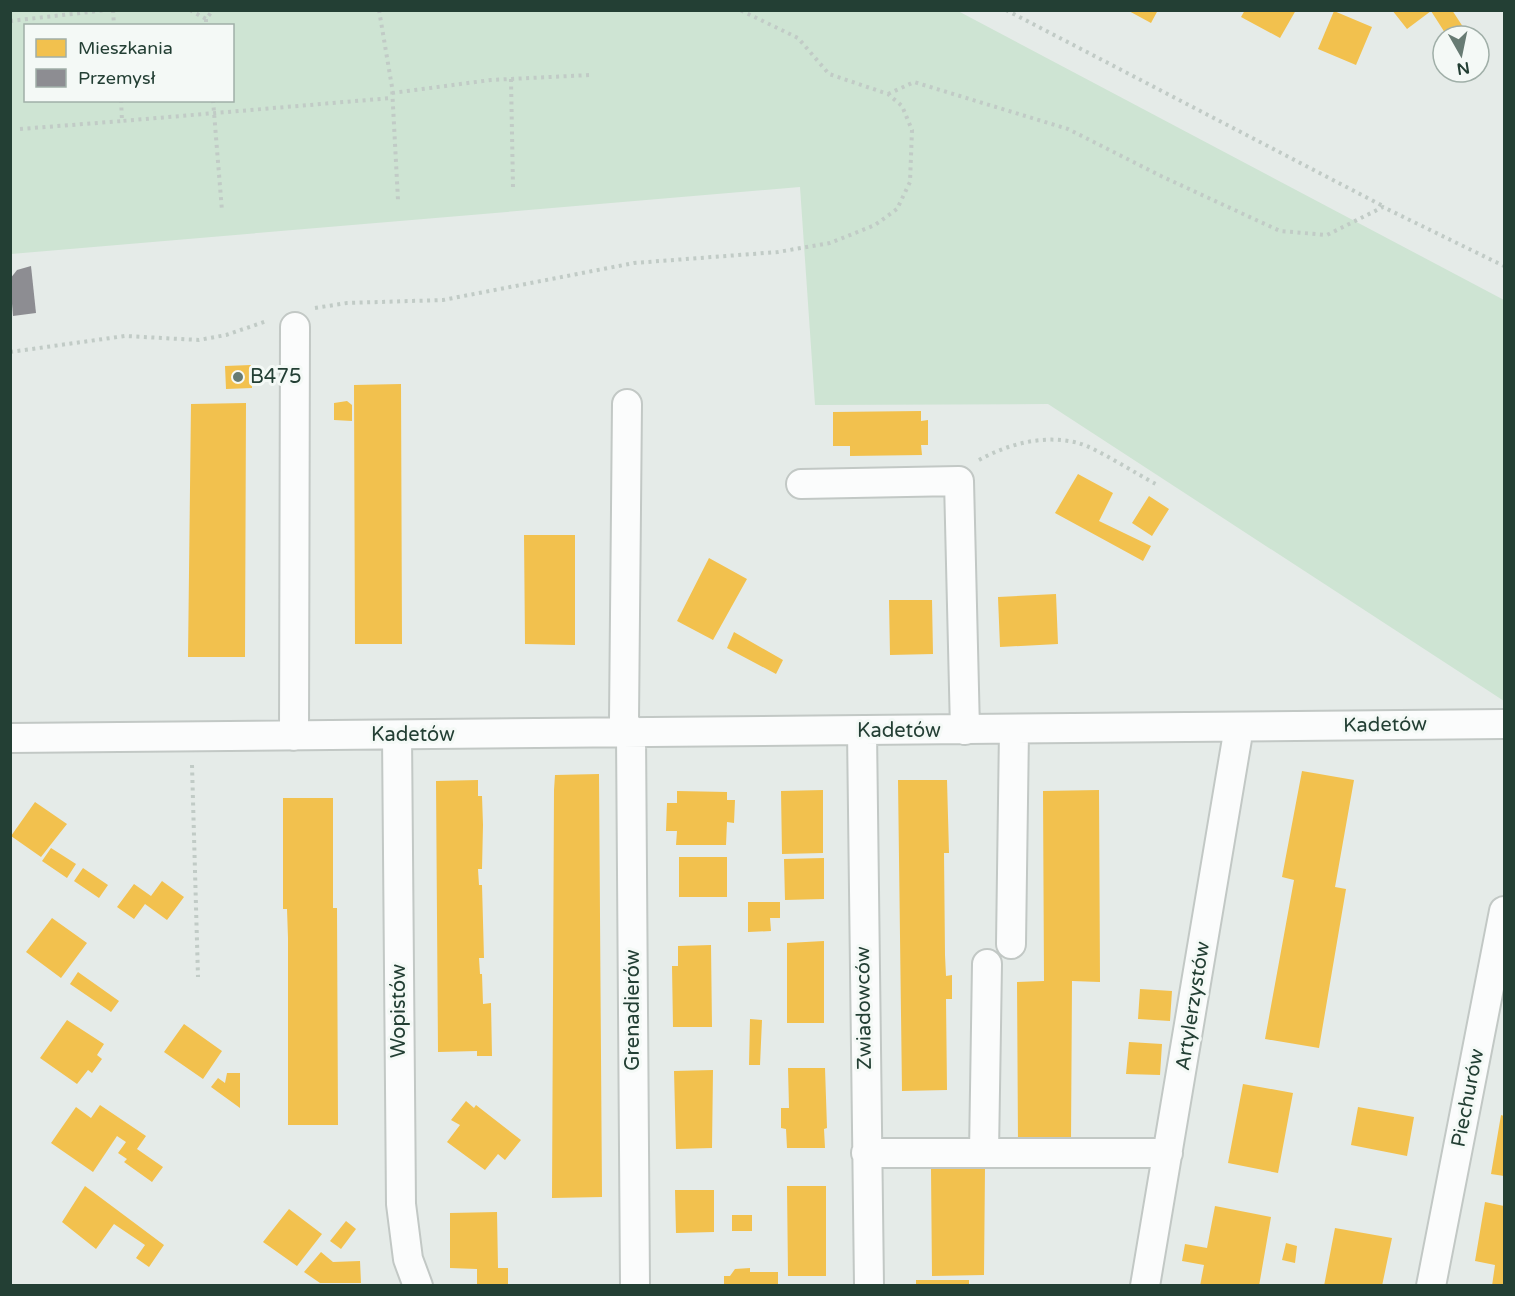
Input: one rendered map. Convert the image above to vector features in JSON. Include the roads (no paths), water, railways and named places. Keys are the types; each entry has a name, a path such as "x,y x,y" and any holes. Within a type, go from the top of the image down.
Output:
{"street":[{"path":"294,318 294,736"},
{"name":"Grenadierów","path":"627,404 624,720 631,734 635,1286"},
{"path":"801,484 959,481 965,730"},
{"name":"Kadetów","path":"10,738 631,734 1504,724"},
{"name":"Artylerzystów","path":"1145,1286 1239,727"},
{"path":"1011,944 1014,730"},
{"name":"Zwiadowców","path":"862,731 869,1286"},
{"name":"Wopistów","path":"397,735 401,1204 408,1259 418,1286"},
{"name":"Piechurów","path":"1431,1286 1504,911"},
{"path":"984,1153 987,964"},
{"path":"866,1153 1168,1153"}],"place":[{"name":"B475","path":"238,377"}]}
